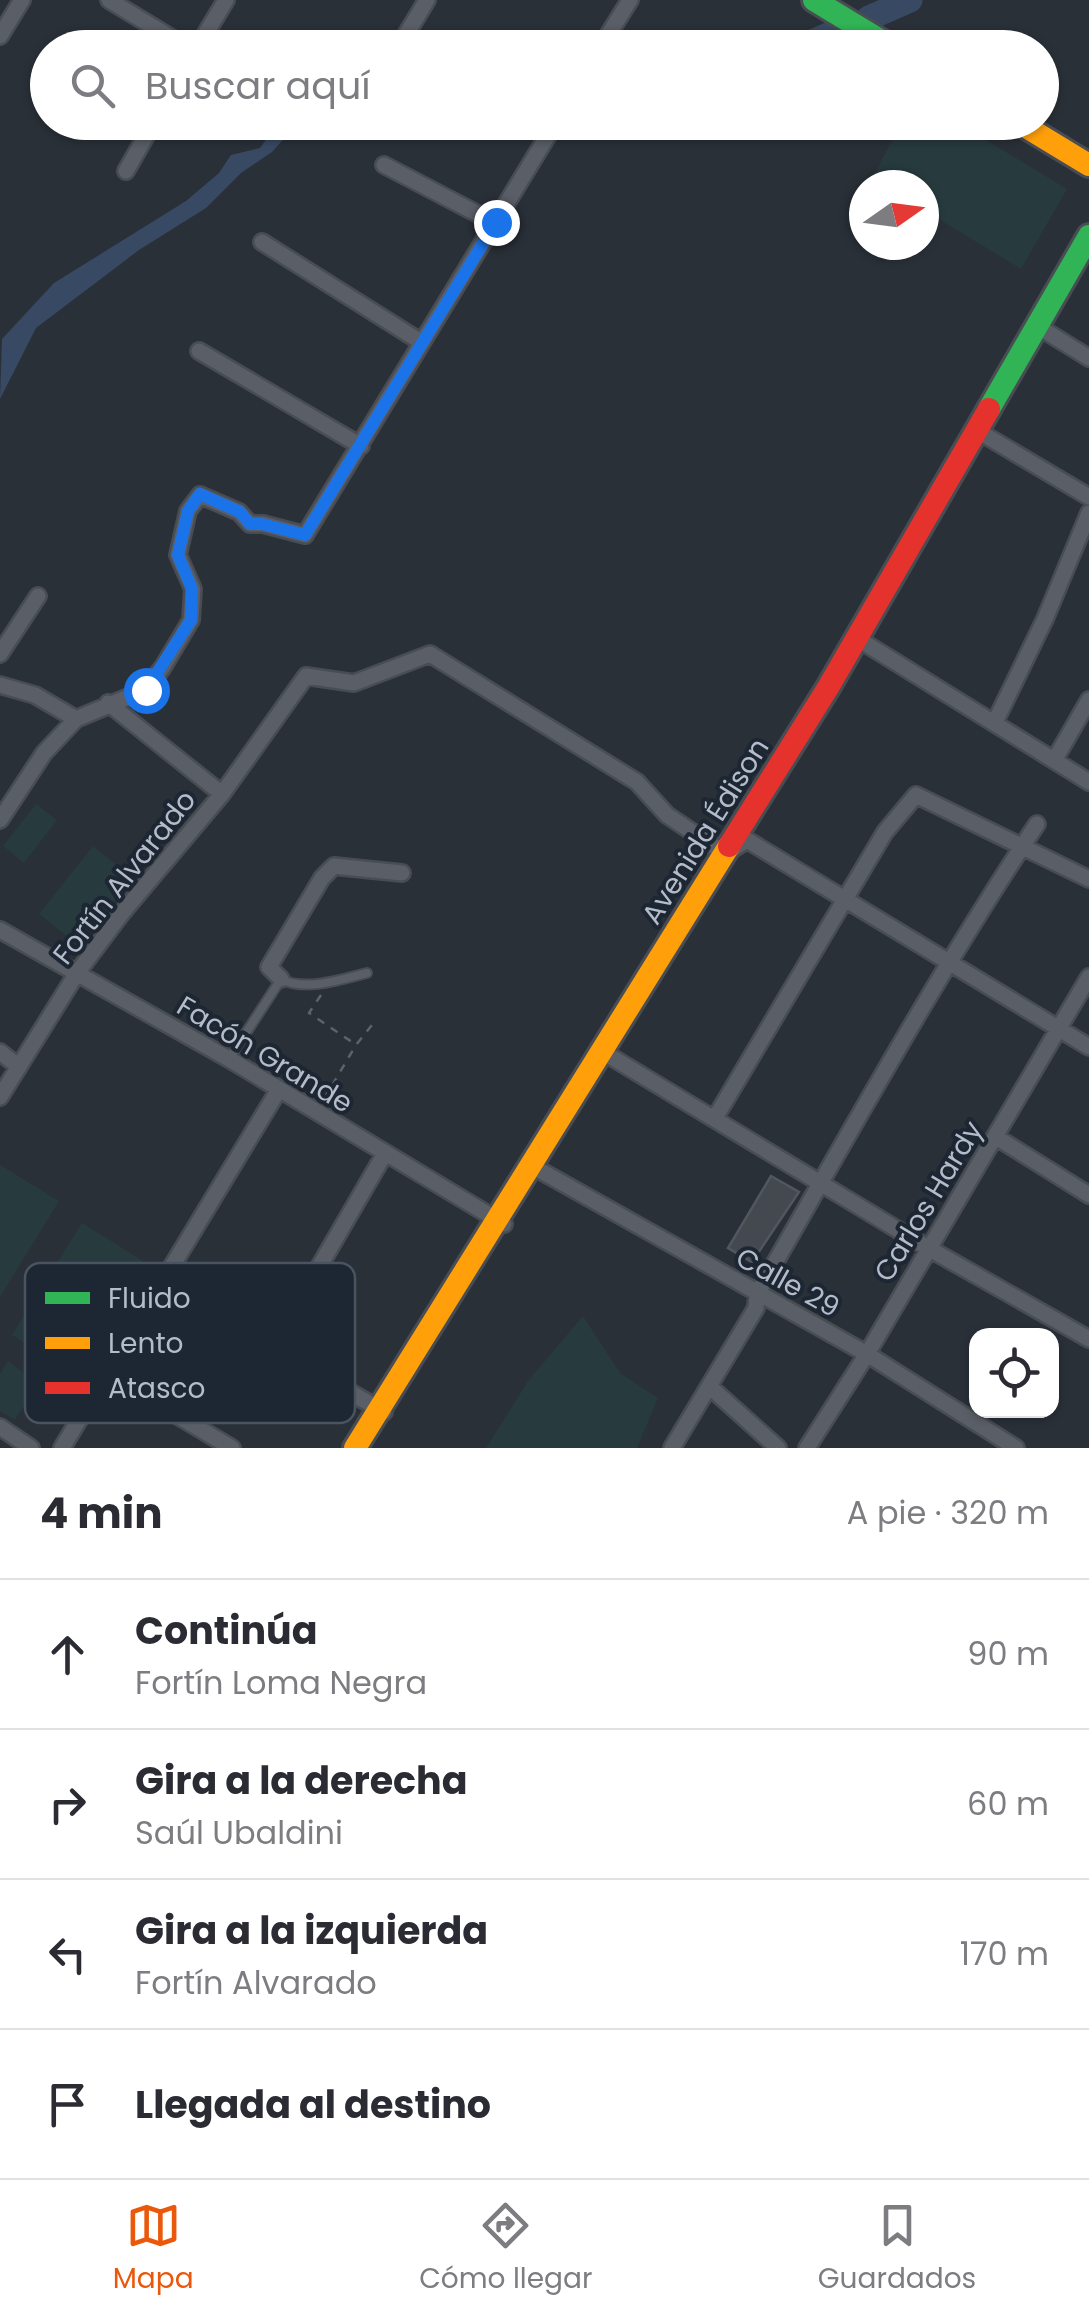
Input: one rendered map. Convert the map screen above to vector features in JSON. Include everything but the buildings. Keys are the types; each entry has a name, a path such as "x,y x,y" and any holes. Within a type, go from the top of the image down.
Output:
{"main road":[{"path":"814,0 863,30"},
{"path":"1048,140 1089,165"},
{"name":"Avenida Édison","path":"355,1448 383,1412 500,1221 747,840 863,642 1089,236"},
{"name":"Avenida Édison","path":"608,1054 1089,249"},
{"name":"Avenida Édison","path":"367,1448 383,1412"}],"street":[{"path":"0,36 22,0"},
{"path":"110,0 159,30"},
{"path":"208,30 226,0"},
{"path":"409,30 427,0"},
{"path":"611,30 630,0"},
{"path":"126,171 144,140"},
{"path":"0,820 44,753 76,719 146,690 191,620 192,589 178,555 188,511 200,494 240,512 250,524 305,535 545,140"},
{"path":"384,165 496,222"},
{"path":"262,242 421,342"},
{"path":"1042,329 1089,358"},
{"path":"199,351 360,446"},
{"path":"977,436 1089,497"},
{"path":"994,722 1045,618 1089,512"},
{"path":"0,654 38,596"},
{"path":"863,642 1089,782"},
{"name":"Fortín Alvarado","path":"0,1097 77,973 222,794 306,676 354,683 430,654 637,782 666,816 725,854"},
{"path":"0,685 35,695 76,719"},
{"path":"1055,759 1089,700"},
{"path":"108,703 222,794"},
{"path":"715,1118 886,832 916,795 1089,879"},
{"path":"672,1448 756,1308 757,1294 821,1183 1038,824"},
{"path":"725,854 747,840 1089,1048"},
{"path":"281,979 269,967 322,878 334,866 402,873"},
{"name":"Facón Grande","path":"0,930 229,1059 500,1221"},
{"name":"Carlos Hardy","path":"806,1448 867,1354 1089,977"},
{"path":"0,1052 20,1067"},
{"path":"608,1054 928,1248 1089,1339"},
{"path":"176,1263 278,1091"},
{"path":"996,1137 1089,1195"},
{"path":"321,1263 384,1155"},
{"name":"Calle 29","path":"536,1169 867,1354 993,1442 1016,1448"},
{"path":"710,1387 778,1448"},
{"path":"355,1396 383,1412"},
{"path":"62,1448 78,1423"},
{"path":"190,1423 232,1448"},
{"path":"0,1427 31,1448"}],"lane":[{"path":"229,1059 281,979 291,984 368,973"}],"path":[{"path":"330,981 309,1013 356,1044"},
{"path":"316,1113 356,1044 376,1020"}],"green space":[{"path":"893,140 986,140 1067,189 1021,269 939,219 939,170 876,170"},
{"path":"36,804 57,820 24,863 3,846"},
{"path":"93,846 132,877 79,946 39,914"},
{"path":"0,1165 59,1201 0,1297"},
{"path":"82,1223 143,1261 142,1263 57,1263"},
{"path":"25,1314 25,1343 12,1335"},
{"path":"583,1316 620,1373 658,1398 637,1448 486,1448 528,1381"},
{"path":"8,1361 25,1374 25,1404 15,1420 0,1411 0,1374"}],"water":[{"path":"266,140 283,140 206,208 139,250 36,328 0,399 2,339 54,283 186,201 219,173 231,155 260,148"}],"waterway":[{"path":"869,18 910,0"}],"traffic: fast":[{"path":"814,0 863,30"},
{"path":"989,409 1089,236"}],"traffic: slow":[{"path":"1048,140 1089,165"},
{"path":"355,1448 729,846"}],"traffic: jam":[{"path":"729,846 829,686 989,409"}],"route":[{"path":"146,690 191,620 192,589 178,555 188,511 200,494 240,512 250,524 305,535 496,222"}]}
